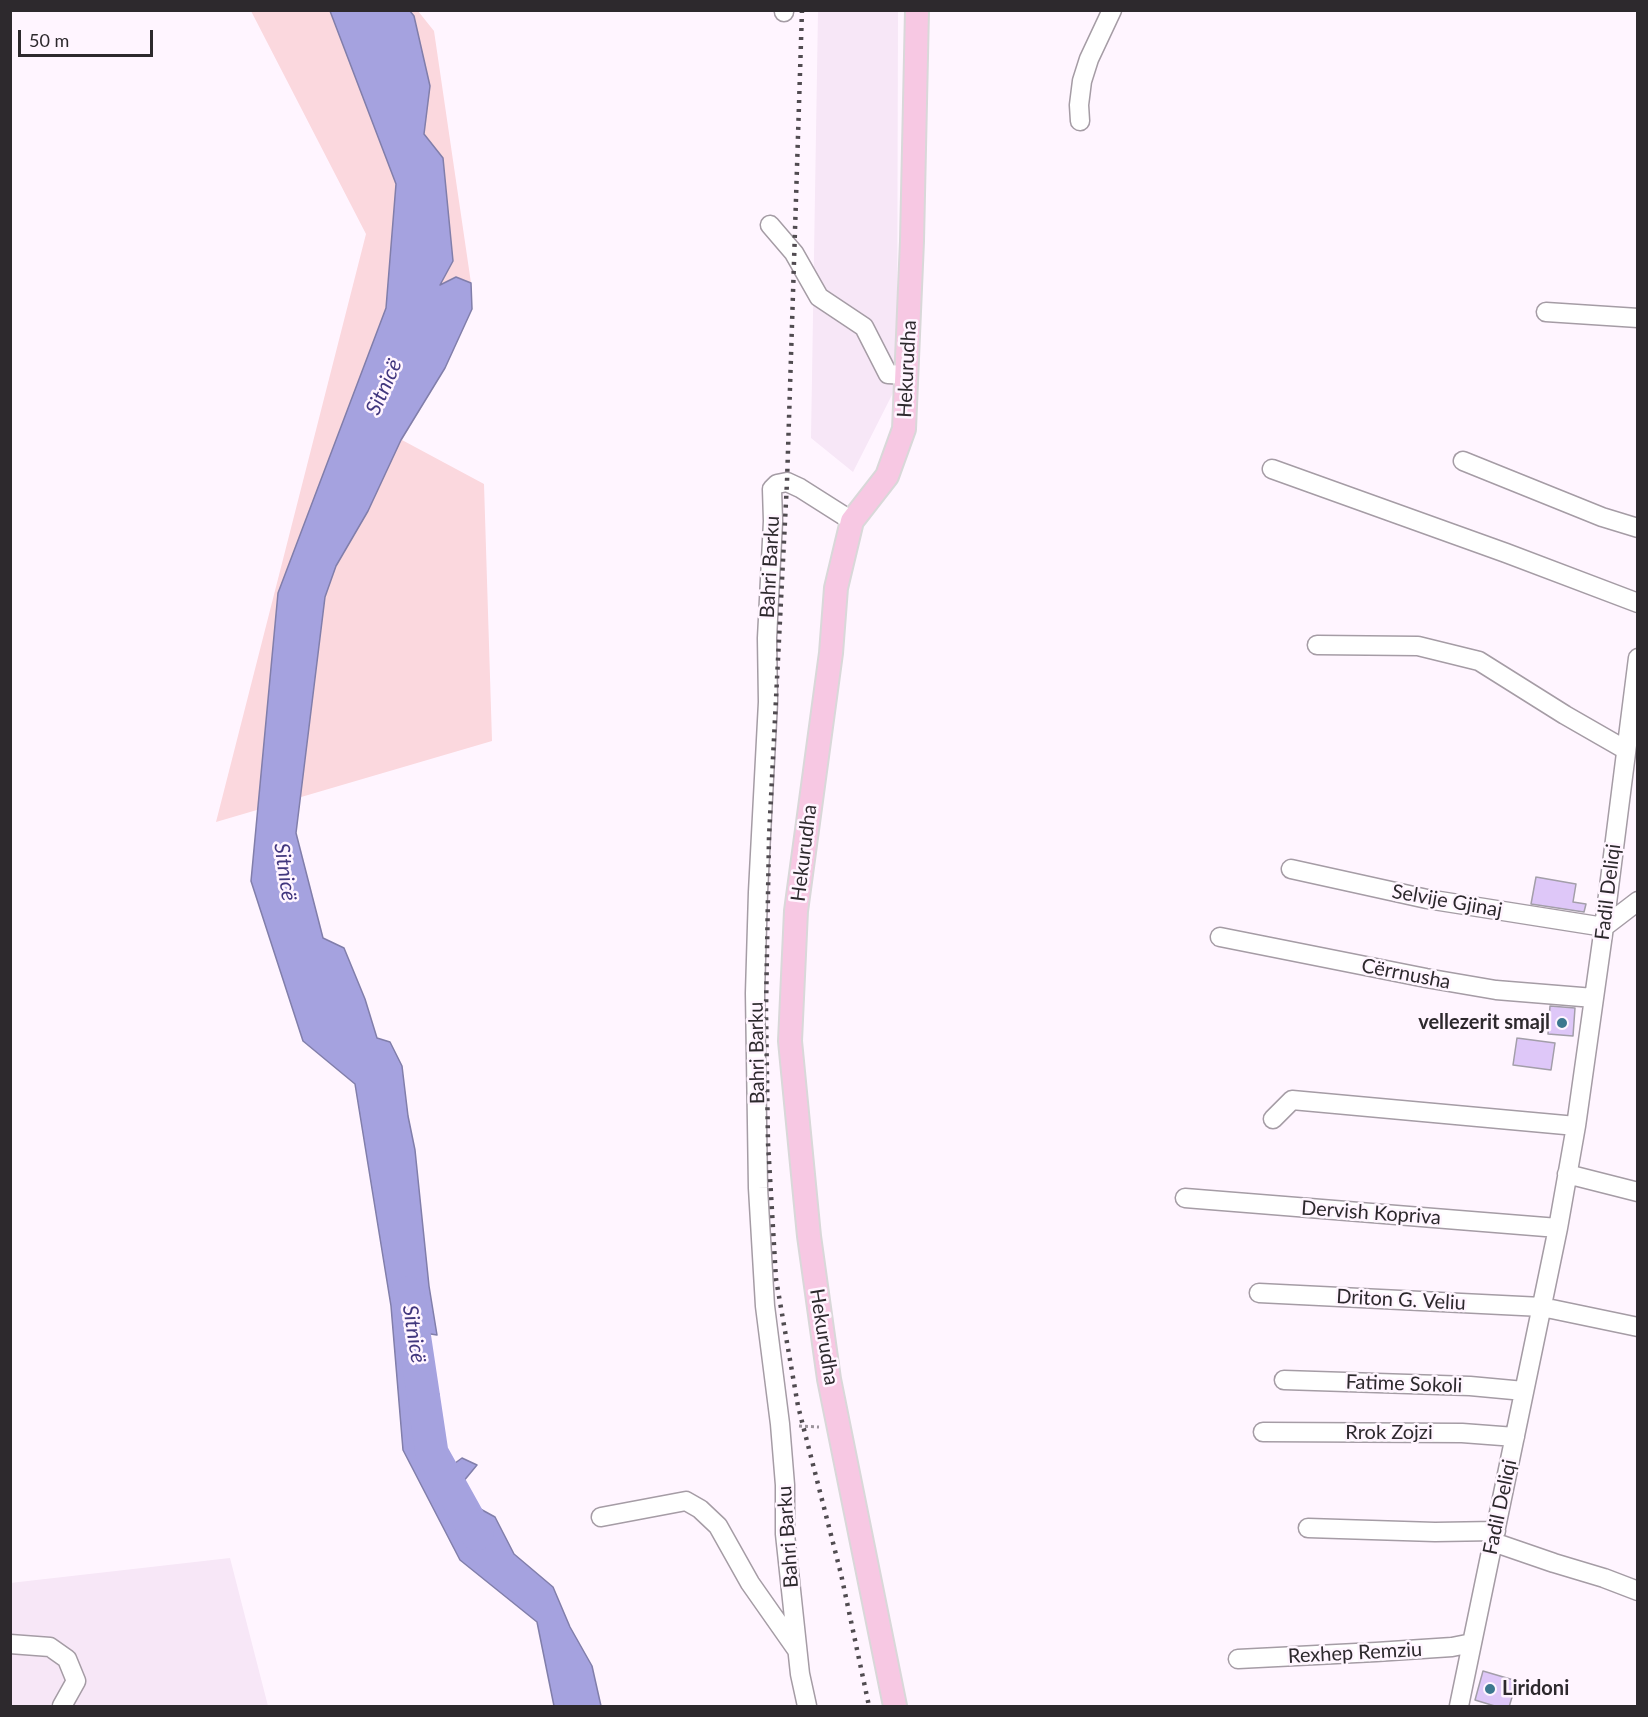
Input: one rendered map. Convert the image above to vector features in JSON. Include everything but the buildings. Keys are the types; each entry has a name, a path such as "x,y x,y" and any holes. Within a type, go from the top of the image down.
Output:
{"main road":[{"name":"Hekurudha","path":"895,1707 829,1379 809,1236 790,1041 796,911 831,653 836,588 852,520 887,477 904,429 908,375 917,10"}],"street":[{"path":"1080,121 1082,81 1112,10"},
{"path":"770,225 794,253 819,297 864,327 888,374 908,375"},
{"path":"1546,312 1638,318"},
{"path":"1463,461 1602,517 1638,528"},
{"path":"1272,469 1638,603"},
{"name":"Bahri Barku","path":"807,1707 800,1674 785,1534 785,1485 780,1424 765,1306 758,1188 755,993 758,881 768,702 767,638 773,521 772,489 777,484 787,482 852,520"},
{"path":"1317,645 1418,646 1479,661 1565,716 1626,750"},
{"name":"Fadil Deliqi","path":"1465,1705 1472,1644 1558,1228 1576,1125 1626,750 1634,724 1638,658"},
{"name":"Selvije Gjinaj","path":"1291,869 1427,899 1604,927"},
{"path":"1604,927 1638,901"},
{"name":"Cërrnusha","path":"1220,937 1496,990 1594,998"},
{"path":"1273,1119 1292,1100 1576,1125"},
{"path":"1567,1174 1638,1192"},
{"name":"Dervish Kopriva","path":"1185,1198 1558,1228"},
{"name":"Driton G. Veliu","path":"1259,1293 1542,1307"},
{"path":"1542,1307 1638,1327"},
{"name":"Fatime Sokoli","path":"1284,1380 1470,1386 1524,1391"},
{"name":"Rrok Zojzi","path":"1263,1432 1462,1434 1515,1437"},
{"path":"601,1517 686,1501 700,1509 718,1526 750,1583 798,1651"},
{"path":"1308,1528 1494,1536 1554,1563 1638,1591"},
{"path":"10,1644 50,1647 67,1659 76,1681 62,1707"},
{"name":"Rexhep Remziu","path":"1238,1659 1408,1650 1472,1644"}],"path":[{"path":"780,1424 839,1429"}],"shaded area":[{"path":"251,11 418,11 434,31 471,283 472,309 445,368 402,440 484,484 492,741 216,822 366,234"},
{"path":"818,11 898,11 897,385 853,472 811,438"},
{"path":"230,1558 268,1706 11,1706 10,1583"}],"water":[{"path":"330,11 410,11 414,16 430,86 424,134 443,158 453,261 440,285 456,277 471,283 472,309 445,368 401,440 368,511 336,566 325,597 296,833 323,938 344,948 365,999 377,1038 390,1042 402,1066 415,1150 429,1286 437,1335 418,1332 406,1354 417,1392 439,1394 434,1434 451,1466 462,1458 477,1465 453,1494 495,1517 514,1554 553,1587 570,1627 592,1666 601,1706 554,1706 537,1622 460,1560 403,1450 391,1306 355,1084 303,1041 251,881 278,593 386,308 396,184"}],"waterway":[{"name":"Sitnicë","path":"408,1293 432,1453 477,1534"}],"railway":[{"path":"802,10 787,482 769,837 766,1010 768,1143 776,1279 798,1406 841,1574 869,1706"}],"place":[{"name":"vellezerit smajl","path":"1562,1023"},
{"name":"Liridoni","path":"1490,1689"}]}
